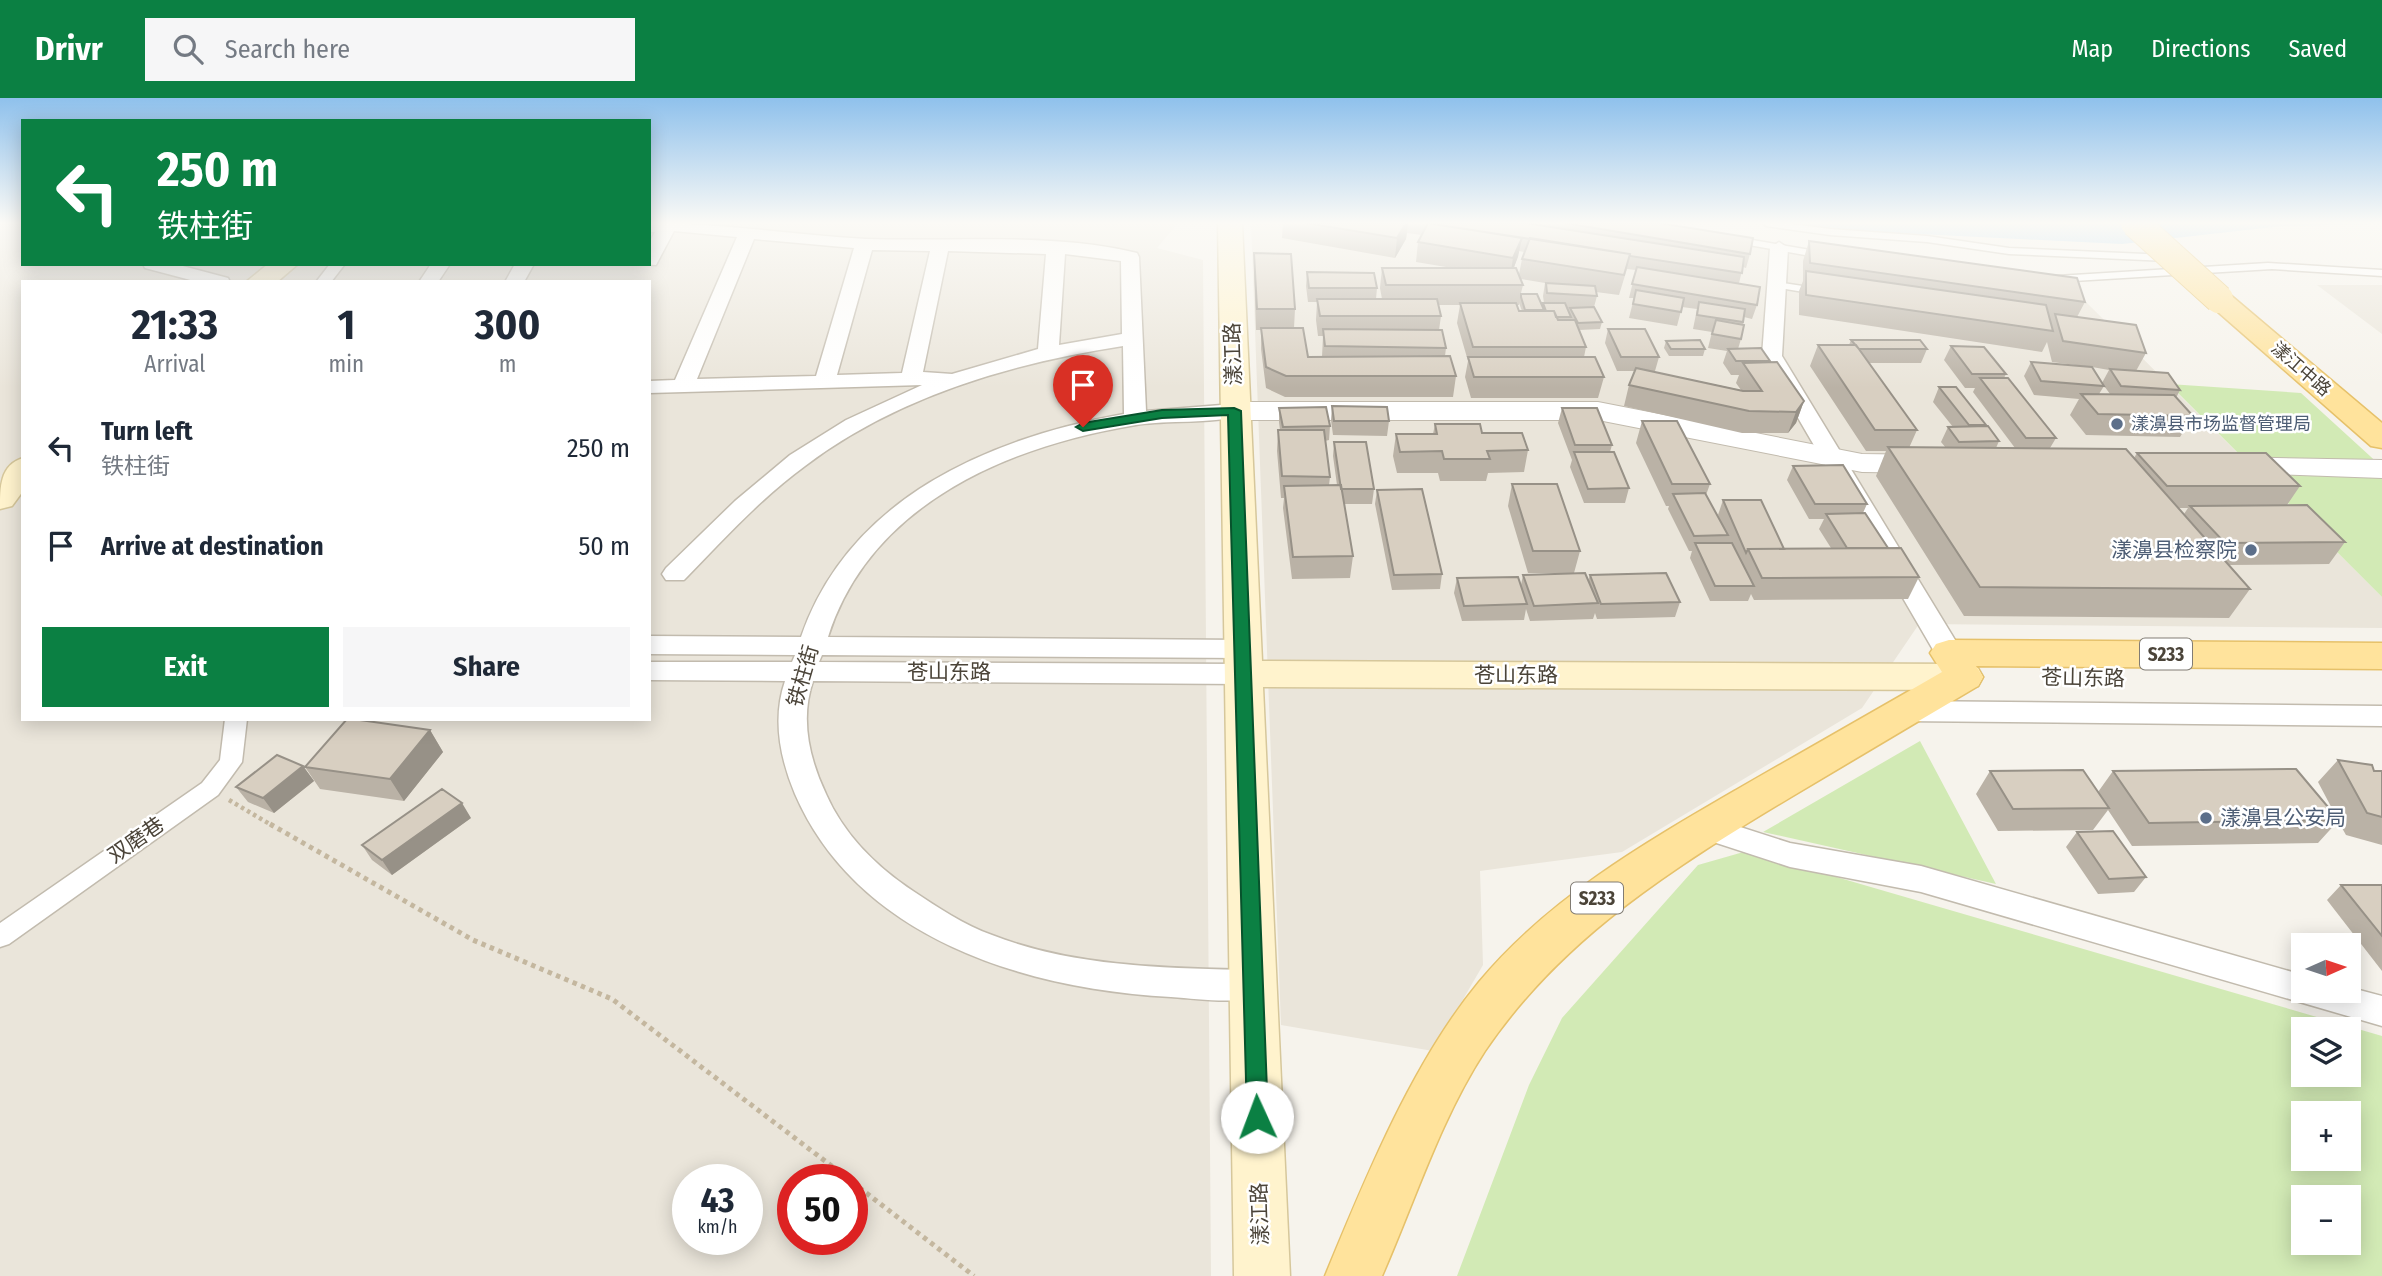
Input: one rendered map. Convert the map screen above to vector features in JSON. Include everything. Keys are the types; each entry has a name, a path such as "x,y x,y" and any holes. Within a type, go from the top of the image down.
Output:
{"main road":[{"name":"漾江路","path":"1230,278 1262,1276"},
{"name":"漾江中路","path":"2196,278 2382,439"},
{"path":"0,499 21,471"},
{"name":"苍山东路","path":"1243,661 1957,665 2382,656"},
{"name":"苍山东路","path":"1957,665 2382,681"},
{"name":"S233","path":"1353,1276 1417,1127 1447,1069 1497,997 1549,939 1596,899 1648,862 1904,711 1957,665"}],"street":[{"path":"683,386 728,278"},
{"path":"825,382 854,278"},
{"path":"911,379 933,278"},
{"path":"1048,353 1054,278"},
{"path":"1131,278 1135,417"},
{"path":"1777,278 1772,356 1957,665"},
{"path":"675,574 745,505 816,447 880,409 968,377 1048,353 1133,338"},
{"path":"651,387 968,377"},
{"path":"1234,411 1598,411 1862,463 1958,464"},
{"name":"铁柱街","path":"1234,411 1135,417 1083,427 1039,441 954,478 918,500 878,532 845,567 828,597 792,708 792,733 802,776 825,827 858,867 912,909 981,947 1064,972 1141,983 1253,985"},
{"path":"2203,466 2382,469"},
{"name":"苍山东路","path":"651,645 807,659"},
{"name":"苍山东路","path":"651,671 807,659 1243,661"},
{"path":"1904,711 2382,716"},
{"name":"双磨巷","path":"0,936 210,789 231,762 236,721"},
{"path":"1706,828 1790,855 1946,886 2291,986"},
{"path":"2352,1003 2382,1011"}],"lane":[{"path":"2050,279 2068,278"},
{"path":"1776,285 1831,293"}],"path":[{"path":"210,789 473,940 612,999 829,1164"},
{"path":"868,1194 974,1276"}],"shaded area":[{"path":"0,278 1203,278 1211,1276 0,1276"},
{"path":"1253,278 1944,278 2085,301 2382,597 2382,628 1919,624 1862,708 1622,852 1480,871 1483,965 1433,1051 1281,1025"},
{"path":"2317,285 2382,285 2382,334"}],"green space":[{"path":"2169,384 2301,393 2382,467 2382,597"},
{"path":"1920,741 1996,884 1763,832"},
{"path":"1747,851 2317,1017 2291,1017 2291,1087 2361,1087 2361,1030 2382,1036 2382,1276 1457,1276 1529,1085 1562,1018 1698,865"}],"building":[{"path":"1255,278 1293,278 1295,309 1257,309"},
{"path":"1308,278 1375,278 1377,288 1309,288"},
{"path":"1384,278 1520,278 1523,285 1386,285"},
{"path":"1634,278 1704,278 1760,287 1757,305 1632,284"},
{"path":"1806,278 1855,278 2046,305 2053,331 1806,295"},
{"path":"1916,278 2077,278 2085,302"},
{"path":"1546,283 1595,286 1597,296 1547,293"},
{"path":"1636,290 1684,298 1681,312 1633,304"},
{"path":"1521,294 1537,294 1544,310 1525,310"},
{"path":"1317,299 1437,299 1441,316 1320,316"},
{"path":"1699,302 1745,309 1743,322 1697,315"},
{"path":"1460,303 1516,303 1519,311 1554,311 1558,320 1575,320 1586,347 1473,347"},
{"path":"1543,303 1565,303 1571,317 1556,317 1554,311 1546,311"},
{"path":"1594,307 1602,322 1578,323 1570,308"},
{"path":"2055,314 2136,325 2146,353 2063,341"},
{"path":"1716,320 1744,325 1741,339 1712,334"},
{"path":"1261,328 1303,328 1308,357 1450,356 1456,376 1286,376 1266,367"},
{"path":"1323,329 1442,330 1446,348 1325,346"},
{"path":"1608,329 1645,329 1659,357 1621,357"},
{"path":"1700,340 1705,349 1671,349 1666,341"},
{"path":"1851,340 1920,340 1927,349 1859,349"},
{"path":"1818,345 1856,345 1917,430 1875,430"},
{"path":"1951,346 1984,347 2006,374 1972,374"},
{"path":"1761,348 1770,361 1736,361 1728,349"},
{"path":"1468,357 1595,357 1604,377 1474,377"},
{"path":"1777,362 1804,401 1796,412 1749,411 1629,385 1636,368 1743,391 1762,391 1743,363"},
{"path":"2031,362 2092,367 2104,386 2041,381"},
{"path":"2110,369 2168,373 2180,390 2121,386"},
{"path":"1980,378 2008,378 2056,438 2026,438"},
{"path":"1939,387 1956,387 1986,425 1969,425"},
{"path":"2081,394 2174,395 2193,416 2098,414"},
{"path":"1332,406 1387,407 1389,421 1334,421"},
{"path":"1326,407 1330,426 1283,427 1279,408"},
{"path":"1562,408 1597,408 1612,445 1575,445"},
{"path":"1642,421 1677,421 1710,484 1672,484"},
{"path":"1435,424 1480,424 1482,433 1522,433 1528,450 1487,451 1490,459 1444,459 1442,451 1400,452 1396,434 1437,434"},
{"path":"1988,426 1999,441 1959,442 1948,427"},
{"path":"1278,430 1324,430 1330,477 1282,476"},
{"path":"1334,442 1366,442 1374,489 1341,489"},
{"path":"1888,447 2126,449 2250,589 1980,587"},
{"path":"1574,452 1614,452 1629,488 1588,489"},
{"path":"2137,453 2266,453 2300,486 2167,486"},
{"path":"1843,465 1867,504 1815,504 1793,466"},
{"path":"1512,484 1557,484 1580,551 1533,551"},
{"path":"1341,485 1353,556 1293,557 1284,486"},
{"path":"1422,489 1442,574 1394,575 1377,490"},
{"path":"1705,493 1728,535 1694,536 1673,494"},
{"path":"1723,500 1761,500 1784,549 1748,549 1746,553"},
{"path":"2307,505 2345,542 2225,543 2190,506"},
{"path":"1865,513 1888,548 1847,548 1826,514"},
{"path":"1695,543 1732,543 1754,586 1715,586"},
{"path":"1901,548 1919,577 1762,578 1748,549"},
{"path":"1585,573 1598,603 1534,606 1523,575"},
{"path":"1666,573 1680,602 1601,604 1590,575"},
{"path":"1518,577 1527,604 1464,606 1457,578"},
{"path":"345,721 367,721 430,730 390,779 305,767"},
{"path":"277,755 303,766 263,798 236,787"},
{"path":"2338,760 2372,765 2374,771 2382,771 2382,817 2367,813"},
{"path":"2296,769 2339,820 2149,823 2113,771"},
{"path":"2083,770 2109,808 2013,809 1990,771"},
{"path":"442,789 462,803 382,860 362,845"},
{"path":"2113,831 2146,877 2109,879 2077,832"},
{"path":"2341,885 2382,885 2382,936"}],"place":[{"name":"漾濞县市场监督管理局","path":"2117,424"},
{"name":"漾濞县检察院","path":"2251,550"},
{"name":"漾濞县公安局","path":"2206,818"}],"route":[{"path":"1083,427 1162,414 1234,411 1257,1117"}]}
